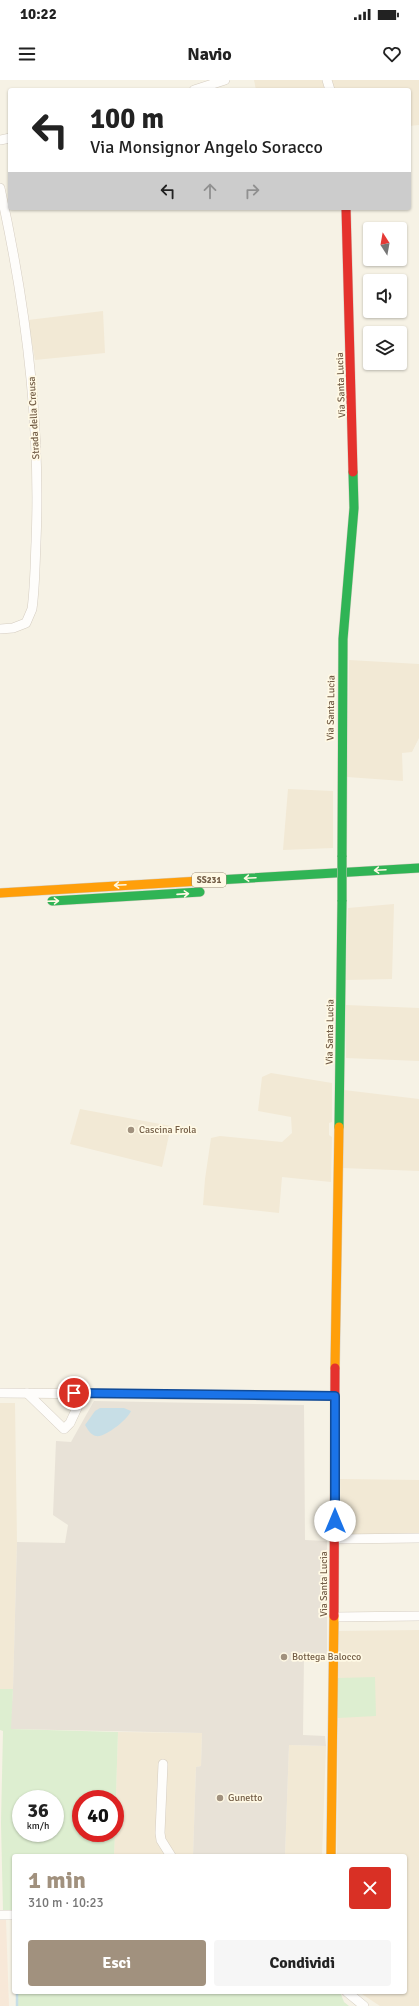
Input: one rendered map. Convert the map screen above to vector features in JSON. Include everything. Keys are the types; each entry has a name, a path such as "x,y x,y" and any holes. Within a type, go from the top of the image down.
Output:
{"main road":[{"name":"Via Santa Lucia","path":"331,1854 335,1617 335,1396 340,1159 343,639 354,508 346,210"},
{"name":"SS231","path":"0,892 419,868"},
{"path":"336,884 351,883"},
{"name":"SS231","path":"40,901 207,892"}],"street":[{"path":"200,88 225,80"},
{"name":"Strada della Creusa","path":"0,188 18,280 30,358 35,409 38,499 32,609 26,623 13,628 0,629"},
{"path":"0,1393 335,1396"},
{"path":"27,1393 64,1429 70,1423 84,1393"},
{"path":"335,1539 419,1538"},
{"path":"335,1617 419,1616"},
{"path":"163,1764 160,1833 161,1840 169,1854"},
{"path":"0,1915 12,1916"},
{"path":"349,1994 364,2006"}],"shaded area":[{"path":"254,80 419,80 419,125 411,126 411,88 256,88"},
{"path":"103,311 105,353 35,360 28,320"},
{"path":"349,660 419,664 419,738 412,752 402,753 403,781 347,777"},
{"path":"288,789 333,791 333,848 283,850"},
{"path":"394,904 392,979 346,980 348,908"},
{"path":"346,1005 419,1008 419,1061 346,1058"},
{"path":"271,1073 332,1083 332,1122 329,1123 329,1135 332,1137 331,1182 282,1177 279,1213 203,1205 211,1138 220,1136 282,1142 292,1133 291,1117 258,1111 262,1077"},
{"path":"344,1090 419,1099 419,1171 342,1168"},
{"path":"80,1109 171,1126 162,1167 70,1144"},
{"path":"94,1401 304,1405 305,1540 327,1541 327,1656 304,1656 303,1735 325,1736 326,1746 289,1745 285,1854 193,1854 196,1767 201,1766 202,1733 10,1729 13,1689 17,1542 65,1543 68,1525 53,1515 56,1441 71,1442"},
{"path":"0,1403 15,1403 17,1542 13,1689 0,1689"},
{"path":"340,1479 419,1480 419,1542 341,1543"},
{"path":"419,1630 419,2006 380,2006 362,1994 407,1994 407,1854 337,1854 339,1631"},
{"path":"118,1732 202,1733 201,1766 196,1767 193,1854 114,1854 114,1842 124,1842 124,1790 116,1790"},
{"path":"289,1745 326,1746 322,1854 285,1854"},
{"path":"0,1920 6,1920 9,2006 0,2006"}],"green space":[{"path":"375,1677 376,1716 338,1718 338,1678"},
{"path":"0,1689 13,1689 11,1729 118,1732 116,1790 72,1790 72,1842 115,1842 114,1854 12,1854 12,1912 3,1911 1,1823 3,1731 0,1730"},
{"path":"16,1994 341,1994 344,2002 349,2006 16,2006"}],"water":[{"path":"100,1408 124,1408 131,1411 126,1419 116,1427 105,1434 96,1436 88,1430 85,1425 95,1411"}],"waterway":[{"path":"17,1994 17,2006"}],"traffic: fast":[{"path":"342,857 343,639 354,508 353,472"},
{"path":"342,857 342,900"},
{"path":"200,881 419,868"},
{"path":"52,901 200,892"},
{"path":"339,1127 342,900"}],"traffic: slow":[{"path":"0,893 200,881"},
{"path":"335,1368 339,1127"},
{"path":"331,1854 334,1616"}],"traffic: jam":[{"path":"346,210 353,472"},
{"path":"334,1616 335,1368"}],"place":[{"name":"Cascina Frola","path":"131,1130"},
{"name":"Bottega Balocco","path":"284,1657"},
{"name":"Gunetto","path":"220,1798"}],"route":[{"path":"74,1393 335,1396 335,1521"}]}
